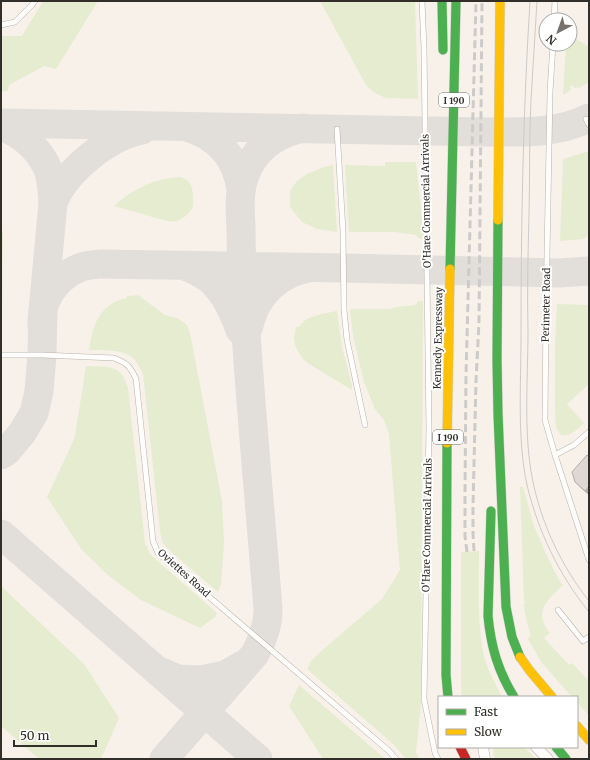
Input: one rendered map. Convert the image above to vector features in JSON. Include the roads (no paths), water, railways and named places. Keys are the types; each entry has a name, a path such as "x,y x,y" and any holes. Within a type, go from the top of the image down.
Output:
{"highway":[{"path":"442,1 444,61"},
{"name":"Kennedy Expressway","path":"448,696 446,675 446,538 451,199 456,1"},
{"path":"500,1 497,360 506,607 512,639 519,654 527,667 551,696"},
{"path":"445,92 451,199"},
{"path":"498,414 490,522 488,616 491,644 495,660 501,676 513,696"},
{"path":"578,727 589,740"},
{"path":"460,748 466,759"},
{"path":"557,748 566,759"}],"street":[{"path":"483,748 485,759"},
{"path":"537,748 548,759"}],"lane":[{"path":"1,25 15,22 35,1"},
{"name":"O'Hare Commercial Arrivals","path":"422,1 424,48 429,429 424,699 435,753 438,759"},
{"path":"554,12 555,1"},
{"name":"Perimeter Road","path":"553,52 550,116 545,420 554,454 589,560"},
{"path":"586,119 589,125"},
{"path":"337,129 343,231 344,310 347,340 366,425"},
{"name":"Oviettes Road","path":"1,356 42,355 114,358 125,362 132,369 136,379 153,541 158,553 389,751 396,759"},
{"path":"554,454 574,445 589,432"},
{"path":"558,610 583,641 589,637"}],"tram line":[{"path":"530,1 522,211 520,393 522,449 527,485 537,519 559,568 578,598 589,612"},
{"path":"537,1 530,128 527,407 528,445 533,482 548,530 554,545 570,574 589,601"}],"railway":[{"path":"467,552 465,536 466,375 476,1"},
{"path":"474,551 473,506 479,322 482,1"}]}
